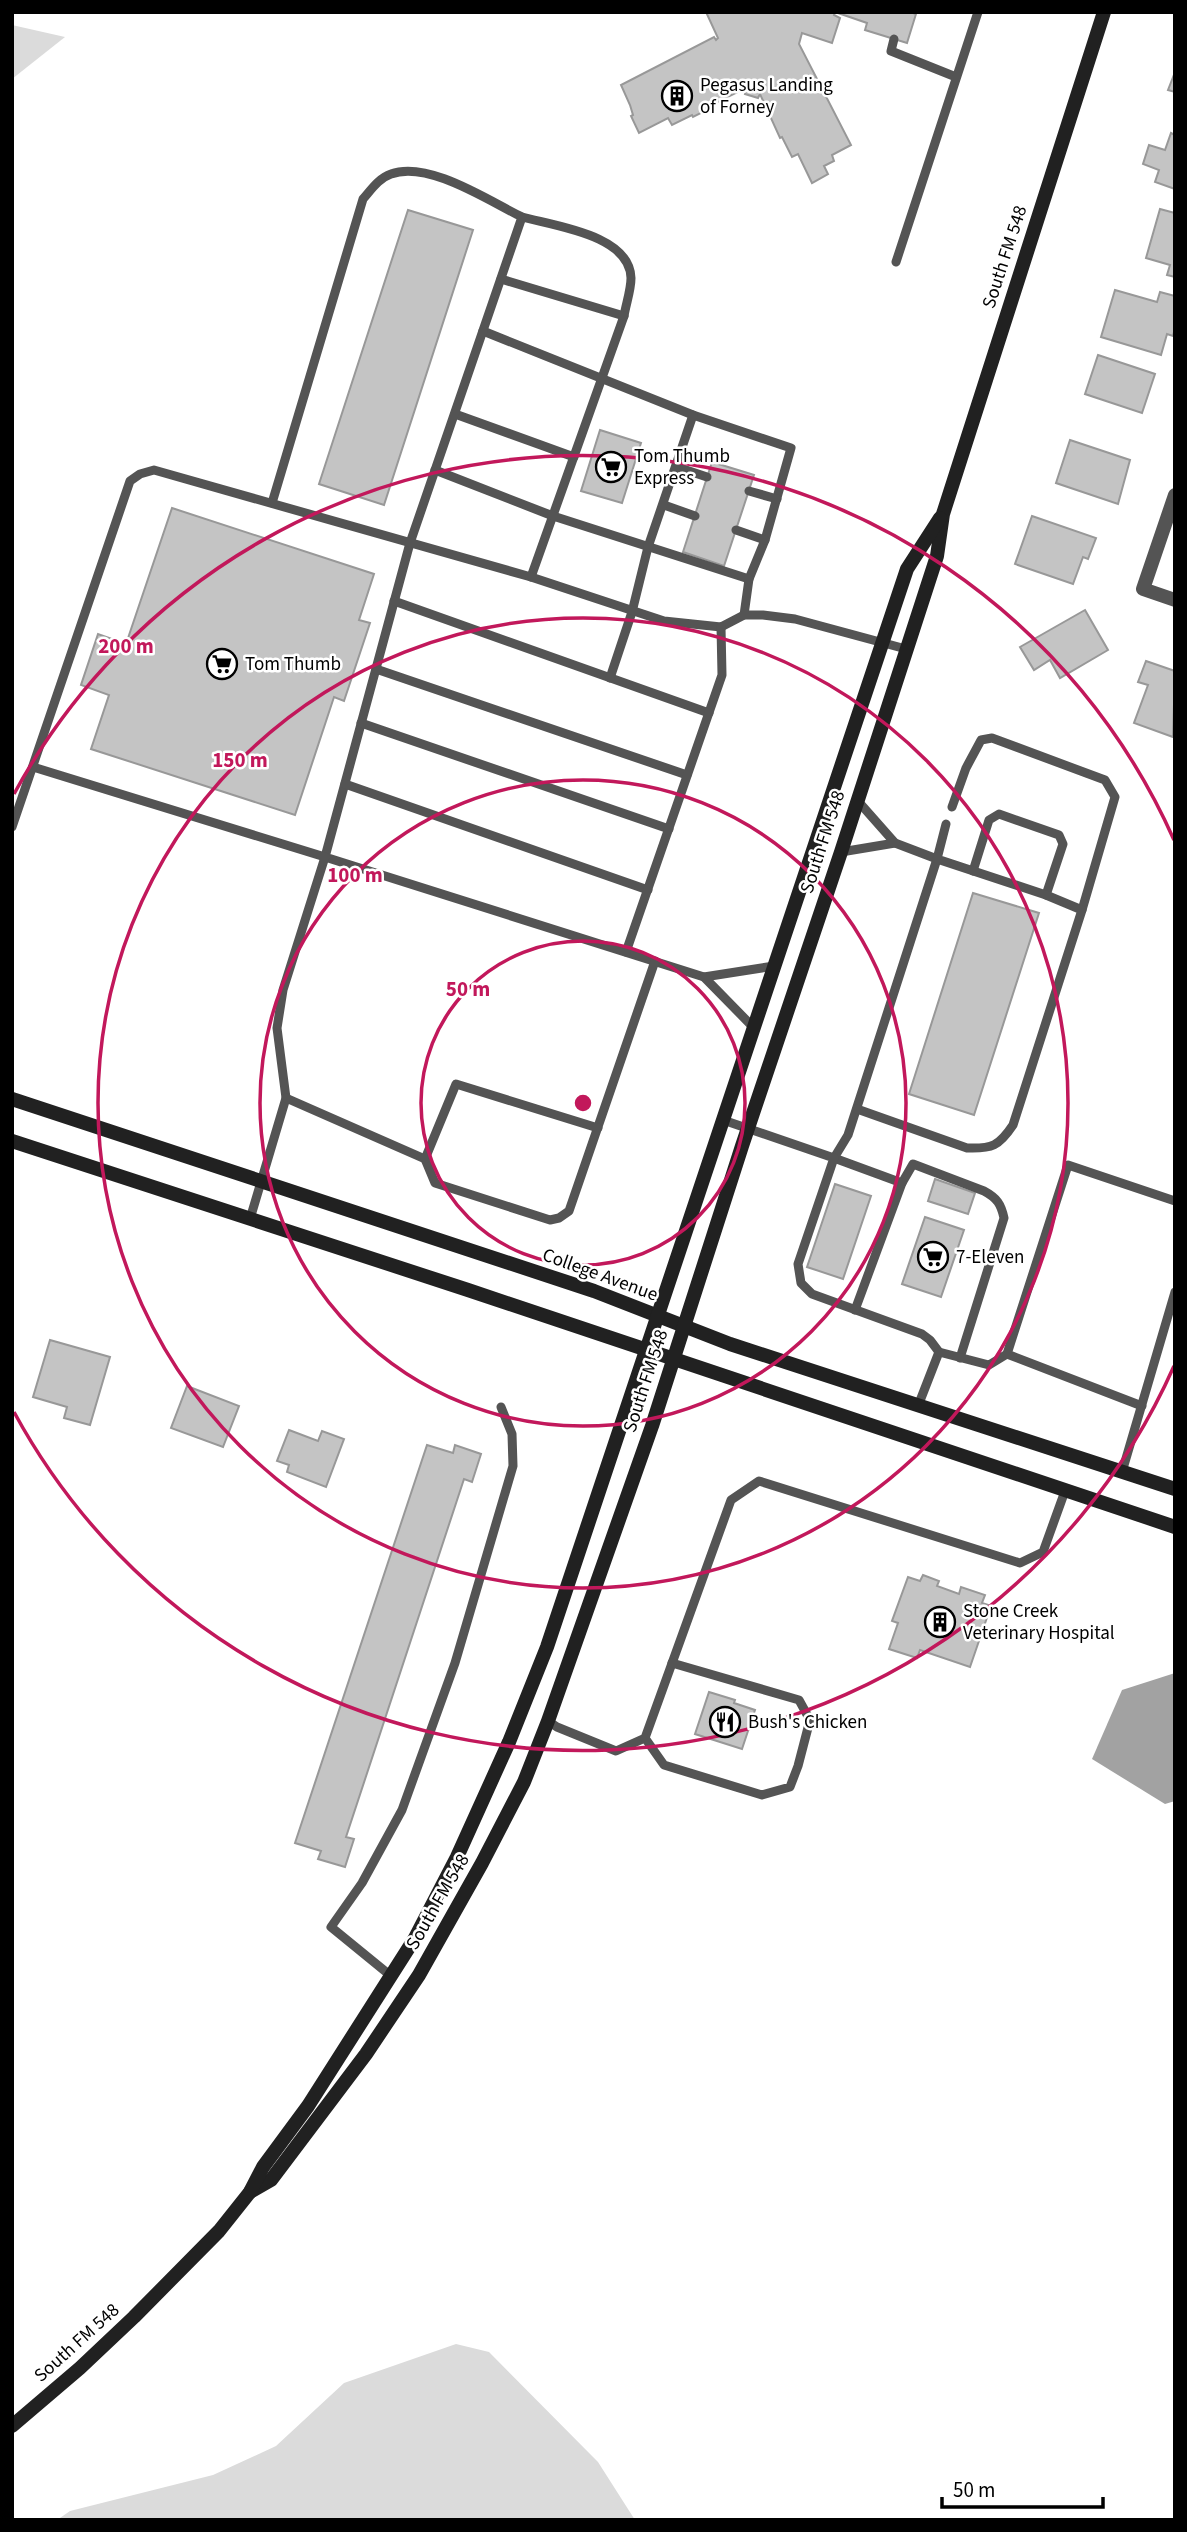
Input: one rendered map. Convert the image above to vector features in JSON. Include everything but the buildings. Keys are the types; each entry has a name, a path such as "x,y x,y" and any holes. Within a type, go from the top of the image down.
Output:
{"main road":[{"name":"South FM 548","path":"250,2192 271,2180 366,2054 419,1975 524,1782 548,1721 685,1326 841,852 937,556 943,514 1104,12"},
{"name":"South FM 548","path":"12,2426 134,2317 219,2231 250,2192 263,2167 308,2106 415,1938 457,1857 514,1730 547,1647 907,569 943,514"},
{"name":"College Avenue","path":"12,1098 594,1292 730,1344 1175,1489"},
{"path":"12,1142 674,1358 1175,1527"}],"street":[{"path":"1175,495 1143,589 1175,600"}],"lane":[{"path":"896,262 978,12"},
{"path":"894,39 891,51 956,77"},
{"path":"272,503 363,199 377,182 391,174 409,171 435,175 522,217 602,239 615,247 626,260 631,276 624,316 603,380 531,577"},
{"path":"250,1219 286,1098 277,1028 283,990 325,858 410,543 522,217"},
{"path":"501,279 624,316"},
{"path":"483,331 693,415 791,447 765,540 749,579 744,615"},
{"path":"455,414 574,457"},
{"path":"610,678 632,612 648,547 693,415"},
{"path":"677,467 707,477"},
{"path":"12,827 130,481 140,474 154,470 531,577 664,621 721,626 744,615 795,619 906,649"},
{"path":"435,470 553,516 749,579"},
{"path":"749,491 777,499"},
{"path":"664,505 695,516"},
{"path":"736,530 765,540"},
{"path":"394,601 709,713"},
{"path":"626,952 722,675 721,626"},
{"path":"376,669 687,775"},
{"path":"361,723 669,829"},
{"path":"857,1109 967,1148 986,1149 1003,1141 1013,1125 1115,797 1105,780 992,738 981,740 966,768 952,807"},
{"path":"33,767 704,976 774,966"},
{"path":"345,784 648,890"},
{"path":"857,800 895,844"},
{"path":"973,871 989,820 999,814 1059,835 1063,844 1046,895"},
{"path":"946,824 857,1109 848,1135 834,1158 798,1264 801,1283 812,1294 922,1334 939,1352 989,1365 1007,1354 1068,1165 1175,1201"},
{"path":"841,852 895,844 1046,895 1082,910"},
{"path":"286,1098 425,1159 435,1183 550,1220 559,1218 569,1211 655,961"},
{"path":"704,976 754,1028"},
{"path":"425,1159 456,1084 598,1128"},
{"path":"723,1120 902,1183"},
{"path":"855,1310 902,1183 913,1164 984,1191 994,1196 1001,1204 1004,1218 960,1358"},
{"path":"1122,1472 1175,1292"},
{"path":"918,1406 939,1352"},
{"path":"1007,1354 1142,1406"},
{"path":"391,1976 331,1927 362,1883 402,1810 455,1663 513,1465 512,1434 501,1407"},
{"path":"548,1721 556,1727 616,1751 645,1738 731,1500 759,1481 1020,1563 1043,1552 1065,1491"},
{"path":"645,1738 664,1765 762,1794 790,1787 798,1766 810,1720 799,1700 672,1663"}],"shaded area":[{"path":"12,25 65,37 12,79"},
{"path":"1175,1673 1175,1801 1165,1804 1092,1759 1122,1690"},
{"path":"456,2344 489,2352 598,2462 635,2520 57,2520 70,2511 213,2475 276,2446 344,2383"}],"place":[{"name":"Pegasus Landing of Forney","path":"677,96"},
{"name":"Tom Thumb Express","path":"611,467"},
{"name":"Tom Thumb","path":"222,664"},
{"name":"7-Eleven","path":"933,1257"},
{"name":"Stone Creek Veterinary Hospital","path":"940,1622"},
{"name":"Bush's Chicken","path":"725,1722"}]}
